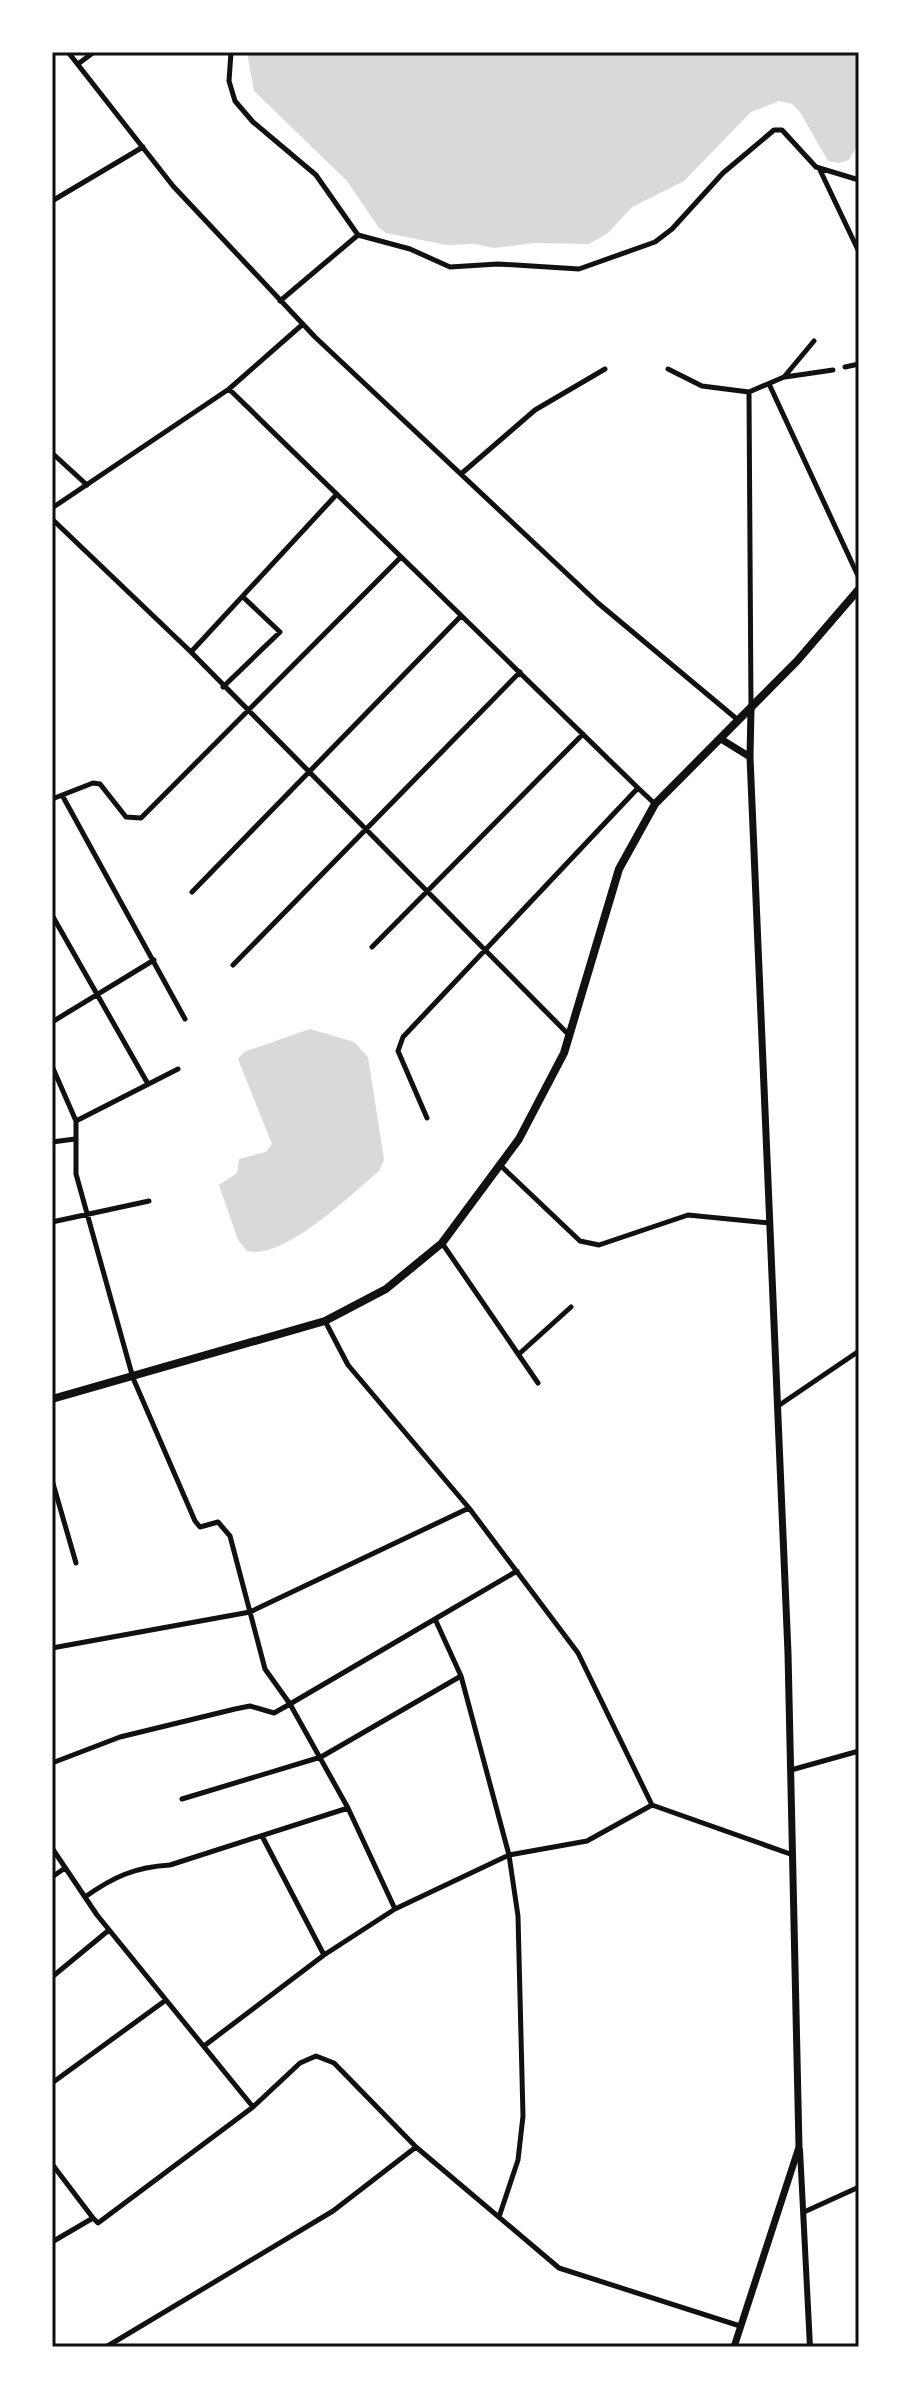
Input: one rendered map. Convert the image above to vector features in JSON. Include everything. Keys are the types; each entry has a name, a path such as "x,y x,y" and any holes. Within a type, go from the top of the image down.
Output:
{"highway":[{"path":"52,1399 325,1321 386,1289 442,1243 500,1165 532,1114 570,1035 619,869 655,804 751,709 859,589"}],"main road":[{"path":"734,2347 799,2147 794,1855 750,757 751,709"},
{"path":"721,739 750,757"}],"street":[{"path":"68,52 173,186 303,324 598,603 739,721"},
{"path":"78,64 94,52"},
{"path":"231,52 229,81 235,101 253,122 316,175 358,235 410,249 450,267 498,264 579,269 634,251 663,236 723,173 774,130 782,130 804,157 819,168 859,180"},
{"path":"52,201 143,147"},
{"path":"819,168 859,252"},
{"path":"280,301 358,235"},
{"path":"52,508 229,389 303,324"},
{"path":"668,369 702,386 749,392 770,386 784,377 814,341"},
{"path":"845,367 859,364"},
{"path":"461,474 535,410 605,369"},
{"path":"784,377 833,370"},
{"path":"770,386 859,578"},
{"path":"229,389 655,804"},
{"path":"749,392 751,709"},
{"path":"52,453 87,485"},
{"path":"191,652 337,494"},
{"path":"52,519 191,652 245,710 570,1035"},
{"path":"52,799 100,784 126,817 141,818 245,710 401,557"},
{"path":"223,687 280,632 243,597"},
{"path":"192,892 461,616"},
{"path":"233,965 520,672"},
{"path":"372,947 583,734"},
{"path":"427,1118 399,1044 638,788"},
{"path":"62,795 185,1019"},
{"path":"52,915 148,1084"},
{"path":"52,1022 154,960"},
{"path":"52,1066 76,1121 76,1174 85,1216 133,1378 195,1521 200,1527 218,1522 230,1536 265,1669 321,1757 395,1909"},
{"path":"76,1121 178,1069"},
{"path":"52,1142 75,1139"},
{"path":"500,1165 580,1241 588,1245 599,1245 688,1215 770,1223"},
{"path":"52,1222 149,1201"},
{"path":"442,1243 538,1383"},
{"path":"519,1354 571,1307"},
{"path":"325,1321 348,1365 469,1508 578,1653 652,1805 794,1855"},
{"path":"778,1407 859,1351"},
{"path":"52,1480 76,1563"},
{"path":"52,1648 250,1612 469,1508"},
{"path":"52,1763 88,1747 250,1706 274,1713 517,1571"},
{"path":"435,1619 461,1676 509,1855 522,1955 523,2116 518,2160 499,2217"},
{"path":"182,1799 321,1757 461,1676"},
{"path":"791,1770 859,1751"},
{"path":"204,2046 324,1955 395,1909 509,1855 587,1841 652,1805"},
{"path":"85,1897 116,1875 144,1867 170,1865 348,1808"},
{"path":"262,1836 324,1955"},
{"path":"52,1848 109,1930 253,2107"},
{"path":"52,1877 65,1868"},
{"path":"52,1977 109,1930"},
{"path":"52,2083 166,2000"},
{"path":"52,2164 98,2223 253,2107 300,2063 316,2056 334,2063 416,2147 559,2268 740,2326"},
{"path":"106,2347 333,2211 416,2147"},
{"path":"799,2147 810,2347"},
{"path":"804,2212 859,2187"},
{"path":"52,2242 93,2218"}],"shaded area":[{"path":"247,52 859,52 859,142 849,160 839,163 828,161 800,112 792,104 779,101 751,112 684,181 632,207 608,233 589,244 534,243 494,248 475,244 447,245 386,233 379,228 347,181 254,91"},
{"path":"310,1029 354,1042 368,1057 384,1160 379,1171 298,1236 280,1246 247,1251 238,1240 219,1185 237,1173 239,1159 266,1152 272,1144 238,1059 244,1052"}]}
